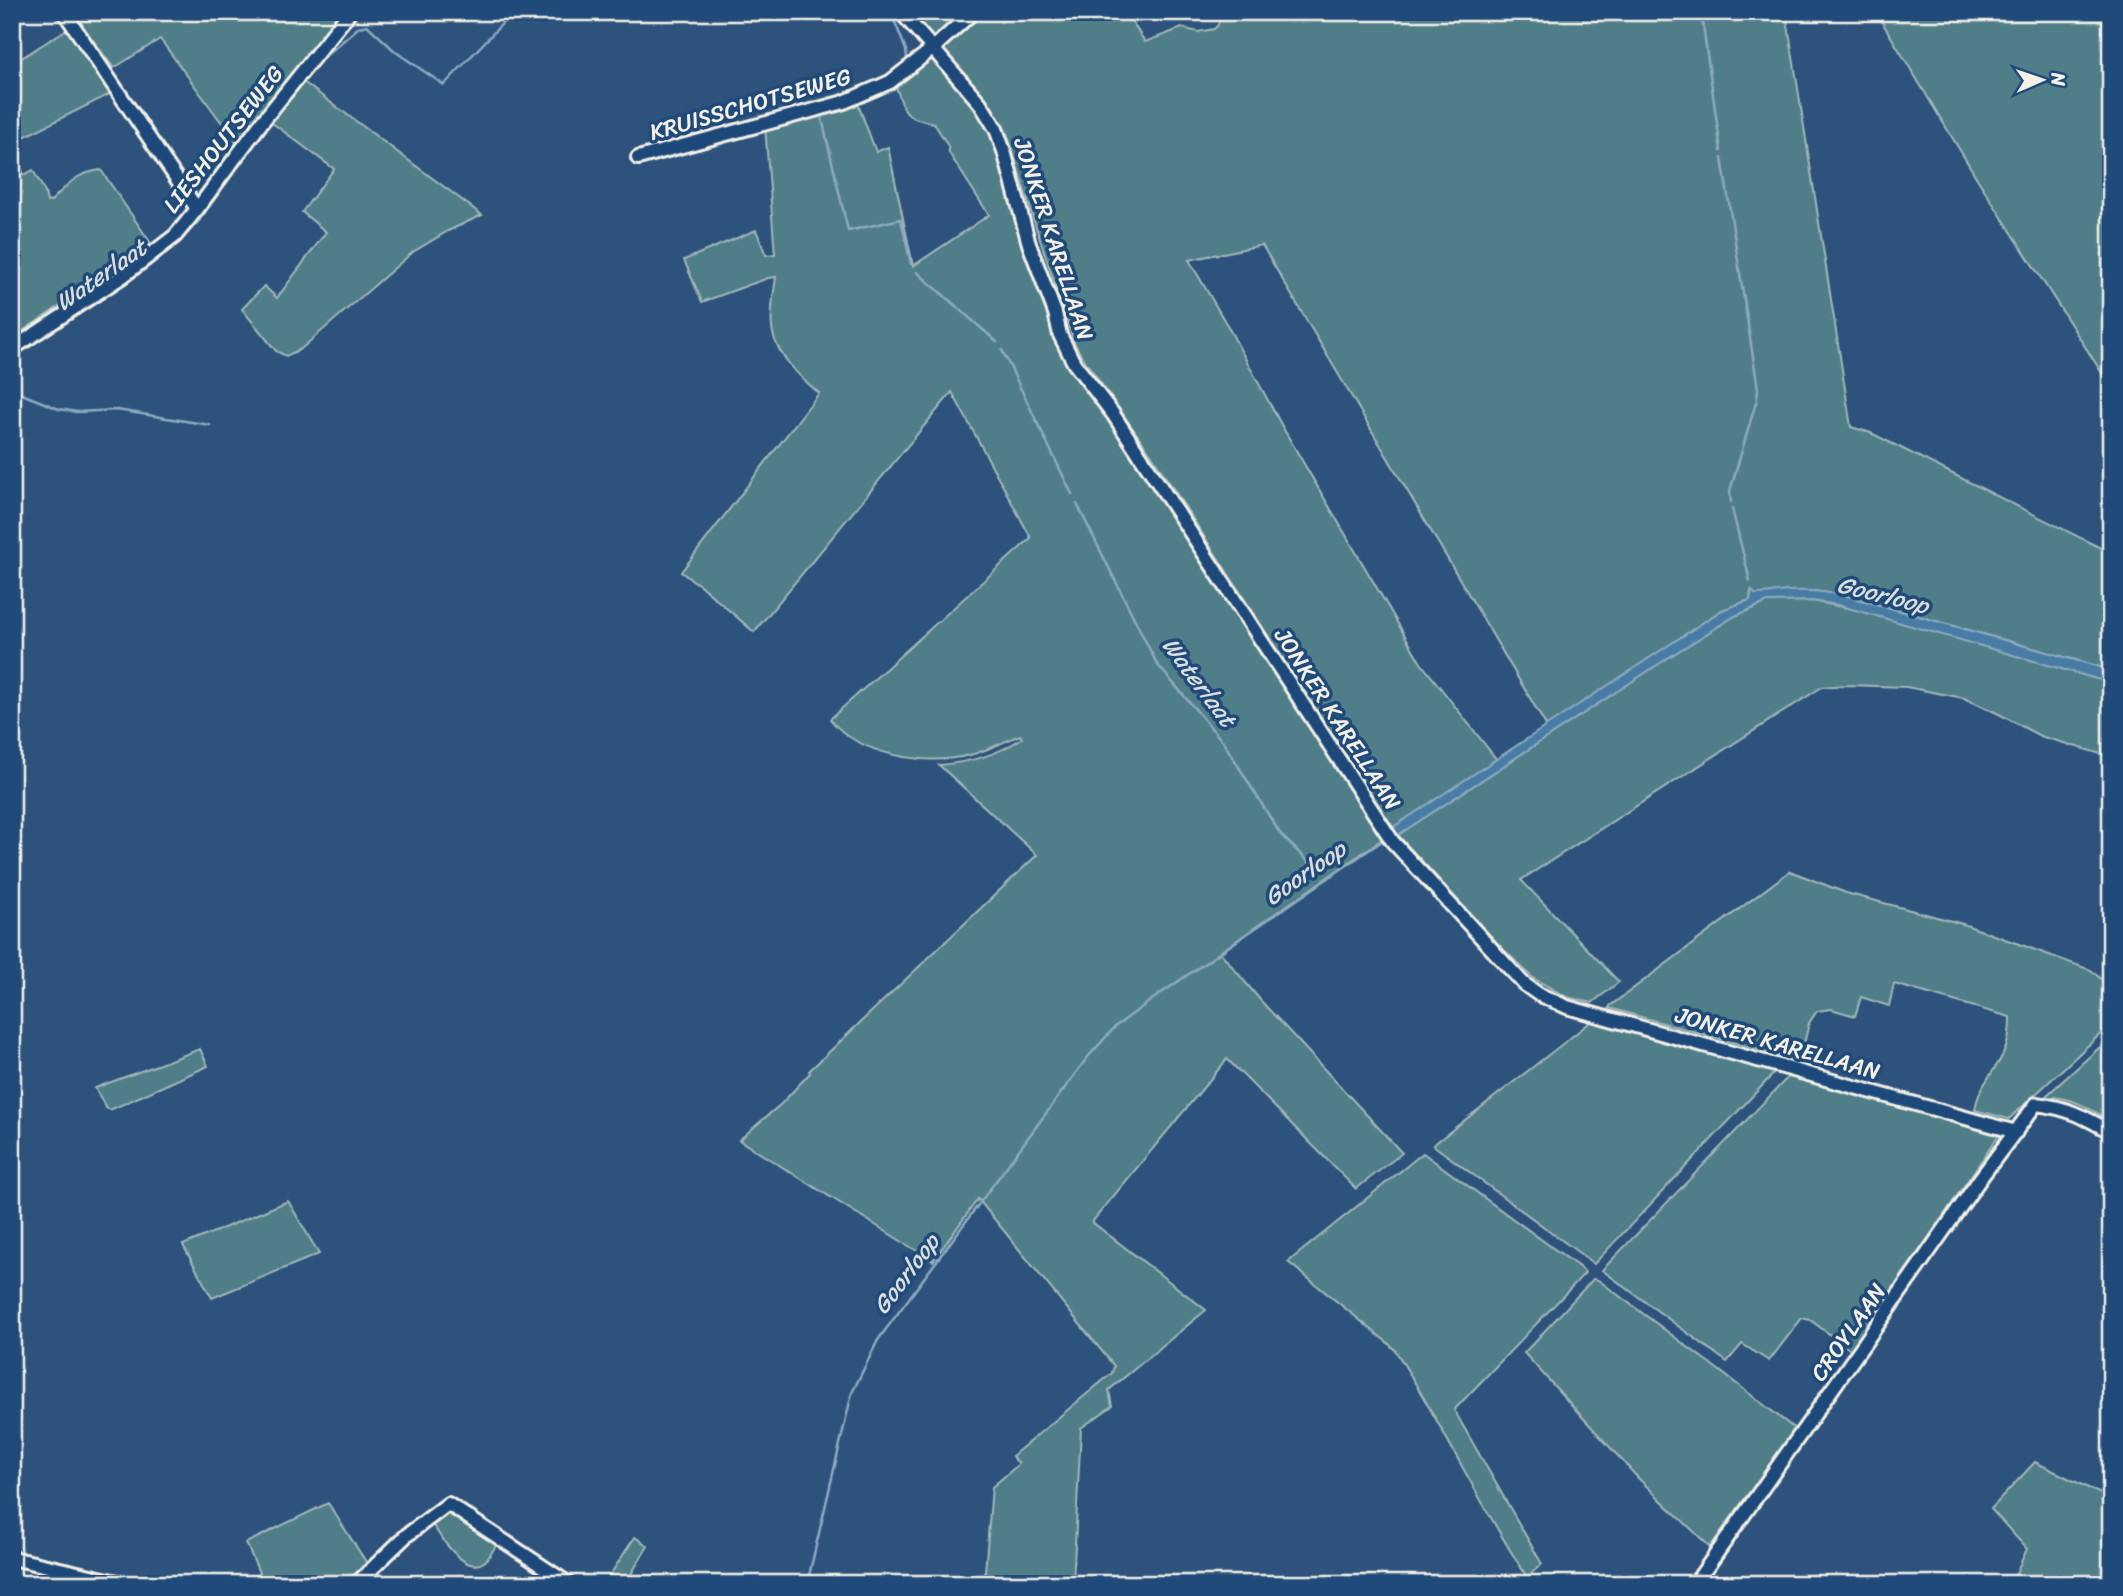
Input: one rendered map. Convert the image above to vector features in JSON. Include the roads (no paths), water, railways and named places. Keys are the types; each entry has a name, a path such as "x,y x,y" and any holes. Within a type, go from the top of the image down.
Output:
{"street":[{"path":"64,12 197,209"},
{"name":"LIESHOUTSEWEG","path":"12,349 123,276 175,236 350,12"},
{"name":"JONKER KARELLAAN","path":"901,12 931,50 980,103 996,129 1029,244 1055,313 1060,335 1073,363 1113,414 1394,842 1524,984 1538,995 1567,1007 2016,1132"},
{"name":"KRUISSCHOTSEWEG","path":"638,158 844,102 890,82 973,12"},
{"name":"CROYLAAN","path":"1695,1584 1982,1176 2036,1104 2081,1114 2111,1132"},
{"path":"356,1584 407,1535 448,1504 569,1584"},
{"path":"12,1558 126,1584"}],"water":[{"path":"1752,590 1755,594 1804,591 1847,596 2111,670 2111,683 1838,605 1812,601 1768,602 1735,616 1677,652 1398,835 1392,828 1722,610 1750,600"}],"waterway":[{"name":"Waterlaat","path":"314,66 359,27 367,25 396,52 444,85 513,12"},
{"name":"Waterlaat","path":"884,78 907,60 906,50 891,12"},
{"path":"1701,12 1721,151"},
{"name":"Waterlaat","path":"826,101 849,93"},
{"name":"Waterlaat","path":"269,124 282,107"},
{"name":"Waterlaat","path":"821,114 848,231 901,219 911,264"},
{"name":"Waterlaat","path":"258,138 264,131"},
{"path":"1722,158 1758,389 1730,491 1731,502"},
{"name":"Waterlaat","path":"201,218 239,165"},
{"name":"Waterlaat","path":"183,238 200,220"},
{"name":"Waterlaat","path":"12,357 148,267 175,245"},
{"name":"Waterlaat","path":"917,272 997,342"},
{"name":"Waterlaat","path":"1002,350 1072,494"},
{"path":"12,390 59,409 77,412 117,410 210,425"},
{"name":"Waterlaat","path":"1077,504 1157,664 1224,743 1281,835 1314,867"},
{"path":"1732,509 1750,581"},
{"name":"Goorloop","path":"807,1584 852,1393 878,1340 1087,1058 1116,1026 1385,839"}]}
